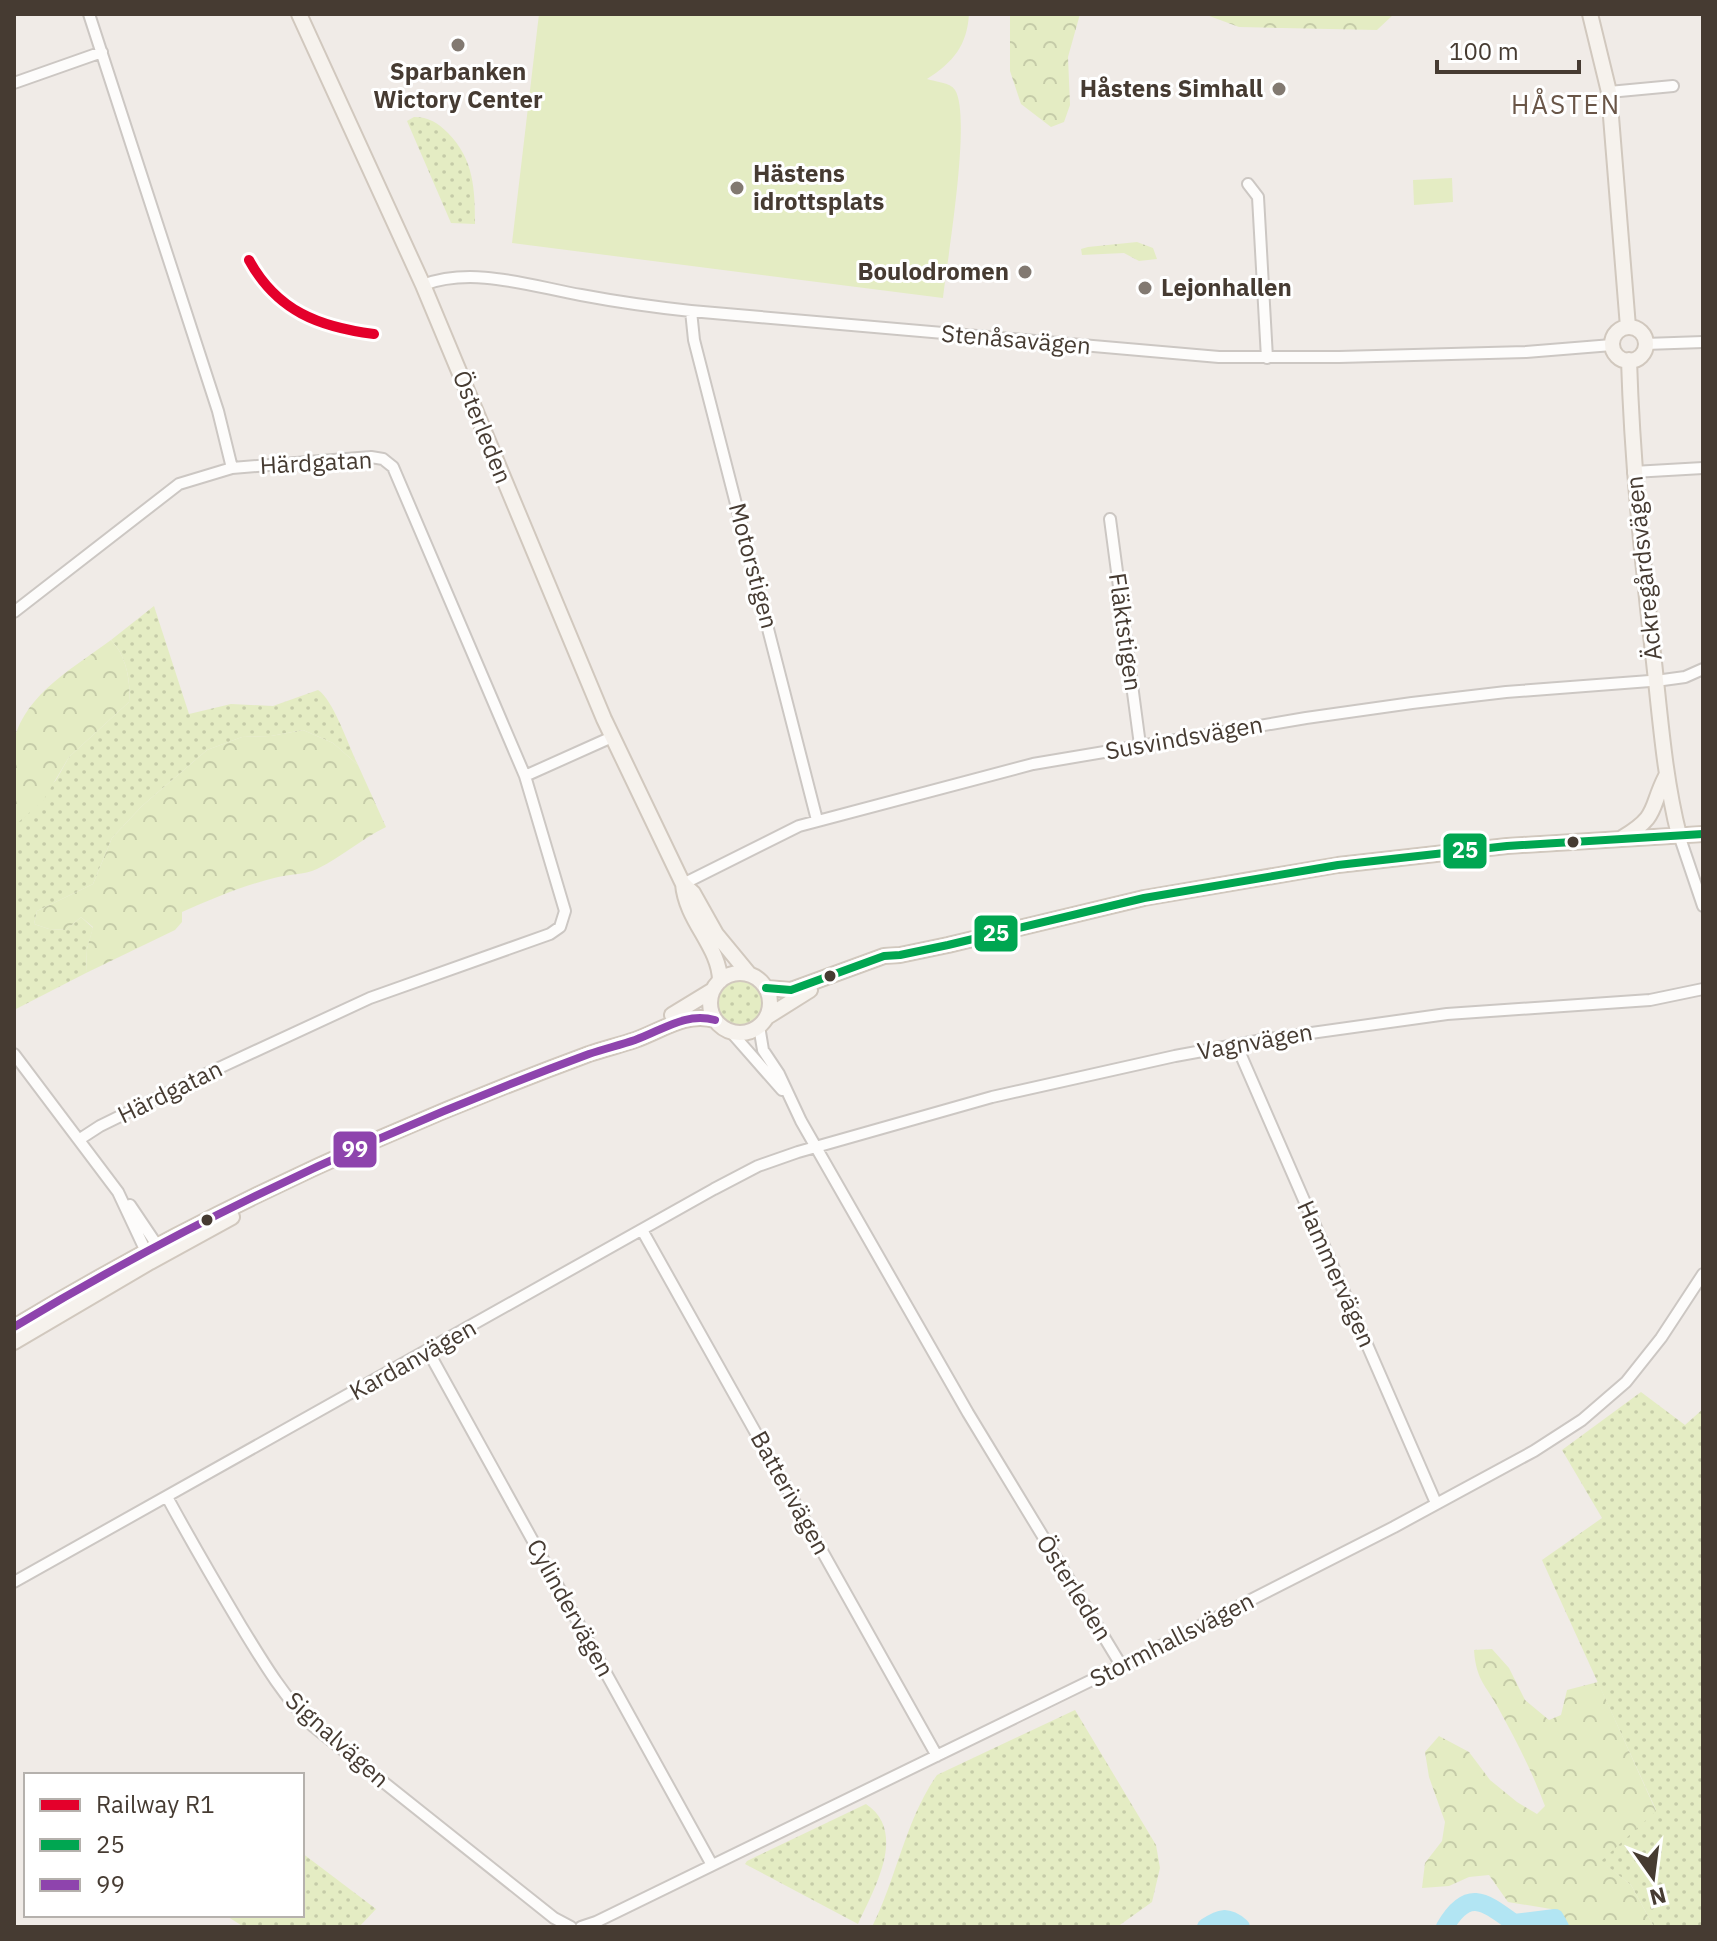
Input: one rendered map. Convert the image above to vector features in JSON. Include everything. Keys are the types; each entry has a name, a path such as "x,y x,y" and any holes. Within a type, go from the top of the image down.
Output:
{"main road":[{"name":"Österleden","path":"299,14 423,285 612,737 683,884 693,893 716,934 749,974"},
{"path":"1590,14 1609,92 1628,327"},
{"path":"1628,327 1641,332 1645,344 1639,357 1629,360 1616,355 1612,345 1617,332 1628,327"},
{"name":"Äckregårdsvägen","path":"1629,360 1633,472 1666,776 1679,835"},
{"name":"Äckregårdsvägen","path":"1620,840 1636,830 1652,813 1666,776"},
{"path":"592,1053 635,1040 688,1017 715,1020 731,1032 746,1033 783,1005 826,983 900,955 1144,898 1308,870 1507,846 1703,834"},
{"name":"Österleden","path":"683,884 684,901 719,966 716,986"},
{"path":"14,1327 341,1155 592,1053 672,1015 733,974 749,974 766,988 791,990 884,956 900,955"},
{"path":"715,1020 710,1005 716,986"},
{"path":"763,1022 770,1003 766,988"},
{"path":"14,1342 154,1253"}],"street":[{"name":"Härdgatan","path":"80,1139 206,1074 370,998 550,934 560,927 565,911 525,776 453,614 401,485 388,462 371,457 232,468 218,411 89,14"},
{"path":"14,83 102,52"},
{"path":"1609,92 1673,86"},
{"path":"1248,184 1258,197 1267,358"},
{"name":"Stenåsavägen","path":"423,285 443,278 474,277 632,305 1163,353 1267,358 1526,352 1612,345"},
{"name":"Motorstigen","path":"691,311 694,340 817,820"},
{"path":"1645,344 1703,342"},
{"path":"14,612 179,484 232,468"},
{"path":"1633,472 1703,468"},
{"name":"Fläktstigen","path":"1110,519 1140,745"},
{"name":"Susvindsvägen","path":"683,884 799,826 1033,764 1306,718 1444,699 1580,685 1656,681 1685,677 1703,669"},
{"path":"525,776 612,737"},
{"path":"1679,835 1703,906"},
{"name":"Vagnvägen","path":"816,1147 992,1097 1236,1044 1447,1014 1650,1000 1703,989"},
{"name":"Österleden","path":"763,1022 763,1050 779,1074 786,1095"},
{"name":"Österleden","path":"731,1032 786,1095 968,1413 1121,1665"},
{"name":"Hammervägen","path":"1236,1044 1436,1503"},
{"path":"14,1054 127,1200 154,1253"},
{"name":"Kardanvägen","path":"14,1582 758,1166 816,1147"},
{"name":"Batterivägen","path":"642,1230 937,1756"},
{"name":"Stormhallsvägen","path":"581,1927 1121,1665 1534,1451 1591,1414 1626,1382 1703,1274"},
{"name":"Cylindervägen","path":"428,1351 712,1865"},
{"name":"Signalvägen","path":"167,1497 246,1634 293,1706 324,1735 517,1889 554,1918 571,1927"}],"green space":[{"name":"Hästens idrottsplats","path":"539,14 969,14 965,35 957,52 927,79 953,87 960,105 960,157 943,298 512,243"},
{"path":"1010,14 1080,14 1068,57 1070,105 1064,122 1051,127 1021,104 1010,71"},
{"path":"1204,14 1394,14 1377,30 1239,27"},
{"path":"414,117 429,119 441,126 463,153 473,187 475,224 451,223 407,121"},
{"path":"1452,178 1453,202 1414,205 1413,180"},
{"path":"1137,242 1153,248 1157,259 1139,261 1124,253 1082,255 1081,249 1088,247"},
{"path":"154,606 189,714 231,704 273,706 318,690 335,713 358,765 333,743 303,730 242,737 207,750 142,806 112,838 93,884 37,911 34,924 49,929 66,930 81,917 93,928 87,949 86,973 14,1010 14,826 56,780 69,757 129,702 126,669 111,640"},
{"path":"111,640 126,669 129,702 69,757 43,801 14,826 13,748 20,723 29,708 54,682"},
{"path":"303,730 333,743 358,765 386,827 317,869 250,885 182,912 182,922 175,930 86,973 87,949 93,927 81,917 66,930 34,924 37,911 93,884 112,838 142,806 207,750 242,737"},
{"path":"740,979 757,986 764,1003 757,1020 740,1027 723,1020 716,1003 723,986"},
{"path":"1641,1392 1685,1425 1703,1409 1703,1927 1654,1927 1631,1885 1600,1861 1656,1810 1542,1560 1602,1518 1562,1450"},
{"path":"1492,1649 1509,1668 1525,1700 1549,1720 1561,1715 1567,1690 1598,1682 1656,1811 1601,1861 1631,1885 1654,1927 1569,1927 1551,1909 1508,1902 1489,1875 1469,1877 1449,1886 1422,1888 1425,1863 1442,1841 1445,1822 1429,1777 1425,1752 1439,1736 1469,1752 1490,1780 1517,1802 1537,1814 1545,1806 1519,1748 1477,1670 1474,1650"},
{"path":"1075,1710 1156,1845 1160,1868 1152,1902 1117,1927 872,1927 917,1811 937,1775"},
{"path":"866,1804 878,1816 885,1830 886,1845 879,1878 858,1924 745,1864 747,1861"},
{"path":"304,1855 376,1909 359,1927 244,1927 228,1917 304,1917"}],"waterway":[{"path":"1445,1927 1461,1907 1477,1902 1514,1923 1555,1918 1560,1927"},
{"path":"1206,1927 1224,1919 1241,1927"}],"rail line":[{"name":"R1","path":"249,260 273,292 301,314 335,327 374,334"}],"transit line":[{"name":"25","path":"766,988 791,990 884,956 948,945 1144,898 1338,865 1507,846 1703,834"},
{"name":"99","path":"14,1327 152,1248 223,1212 440,1112 674,1023 694,1018 715,1020"}],"place":[{"name":"Sparbanken Wictory Center","path":"458,45"},
{"name":"Håstens Simhall","path":"1279,89"},
{"name":"Hästens idrottsplats","path":"737,188"},
{"name":"Boulodromen","path":"1025,272"},
{"name":"Lejonhallen","path":"1145,288"}],"district":[{"name":"HÅSTEN","path":"1566,105"}]}
